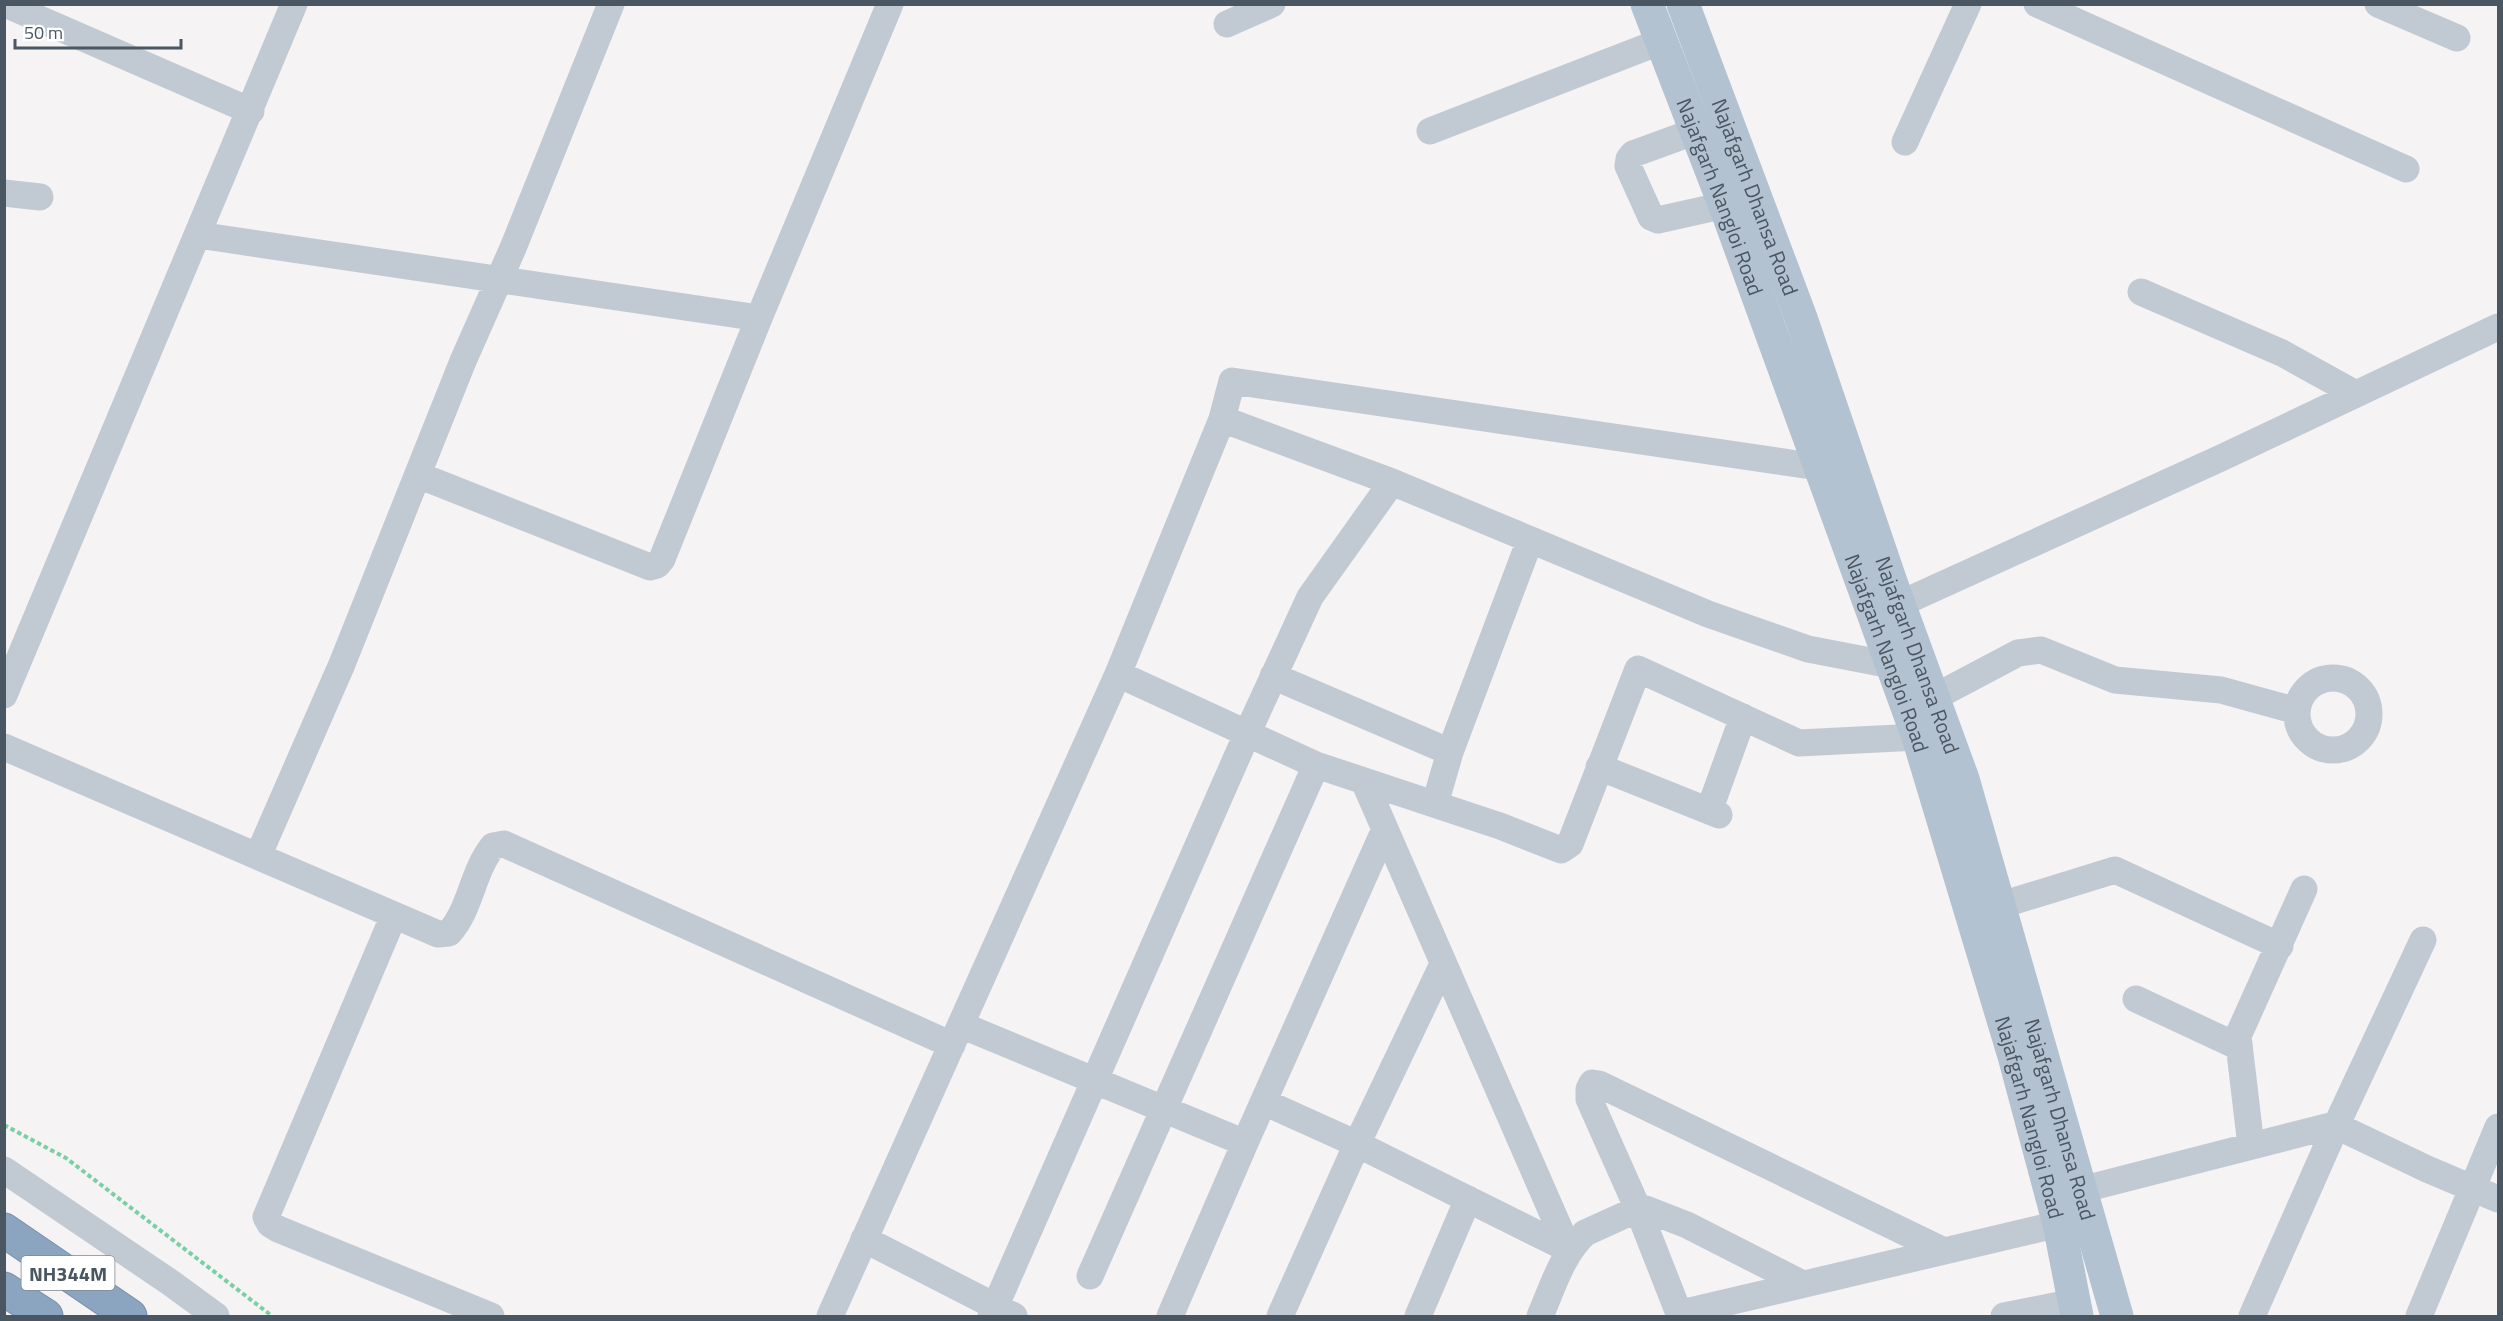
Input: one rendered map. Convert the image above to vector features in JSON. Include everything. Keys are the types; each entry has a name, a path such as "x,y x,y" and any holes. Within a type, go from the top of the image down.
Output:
{"highway":[{"name":"NH344M","path":"4,1230 130,1317"},
{"name":"NH344M","path":"4,1289 46,1317"}],"main road":[{"name":"Najafgarh Nangloi Road","path":"1647,4 1725,205 1818,467 1887,610 1904,659 1918,737 2014,1056 2064,1204 2076,1309"},
{"name":"Najafgarh Dhansa Road","path":"1683,4 1782,268 1887,610"},
{"path":"1694,125 1722,110"},
{"path":"1751,279 1782,268"},
{"name":"Najafgarh Dhansa Road","path":"1904,659 1933,698 1963,779 1998,906 2064,1204 2117,1317"}],"street":[{"path":"5,4 251,111"},
{"path":"4,695 294,4"},
{"path":"258,856 342,664 611,4"},
{"path":"418,475 650,567 657,565 662,560 759,318 890,4"},
{"path":"1227,24 1272,4"},
{"path":"1905,142 1968,4"},
{"path":"2037,4 2406,169"},
{"path":"2378,4 2457,38"},
{"path":"1430,131 1662,42"},
{"path":"1694,125 1633,154 1628,166 1651,217 1664,220 1725,205"},
{"path":"4,193 40,197"},
{"path":"198,235 759,318"},
{"path":"2141,292 2282,353 2356,394"},
{"path":"1887,610 2499,327"},
{"path":"830,1317 1118,675 1222,419 1232,381 1818,467"},
{"path":"1222,419 1392,482 1708,614 1808,649 1904,659"},
{"path":"864,1239 1000,1313 1095,1080 1247,734 1310,597 1392,482"},
{"path":"1435,804 1450,752 1530,540"},
{"path":"1933,698 2018,653 2041,650 2115,680 2221,690 2297,711"},
{"path":"1118,675 1316,765 1500,826 1561,850 1570,844 1638,669 1799,743 1918,737"},
{"path":"1273,676 1450,752"},
{"path":"1599,767 1714,813 1743,717"},
{"path":"4,747 438,934 448,933 457,923 483,858 493,846 504,844 956,1035 1095,1080 1245,1143"},
{"path":"1090,1276 1316,765"},
{"path":"1364,781 1568,1249"},
{"path":"1170,1317 1385,829"},
{"path":"1998,906 2115,870 2280,946"},
{"path":"2251,1146 2239,1047 2240,1029 2280,946 2304,889"},
{"path":"394,915 266,1217 270,1224 278,1229 491,1317"},
{"path":"2252,1317 2336,1126 2423,940"},
{"path":"1280,1317 1357,1144 1443,964"},
{"path":"2136,999 2239,1047"},
{"path":"1944,1251 1599,1084 1592,1083 1589,1089 1590,1099 1638,1209 1680,1317 1686,1312 1944,1251 2064,1204 2251,1146 2336,1126 2499,1199"},
{"path":"1264,1102 1357,1144 1568,1249"},
{"path":"2419,1317 2499,1128"},
{"path":"4,1170 171,1283 216,1317"},
{"path":"1418,1317 1468,1199"},
{"path":"1540,1317 1568,1249 1585,1233 1638,1209 1655,1211 1803,1284"},
{"path":"2004,1317 2076,1309"}],"path":[{"path":"4,1125 66,1158 272,1317"}]}
